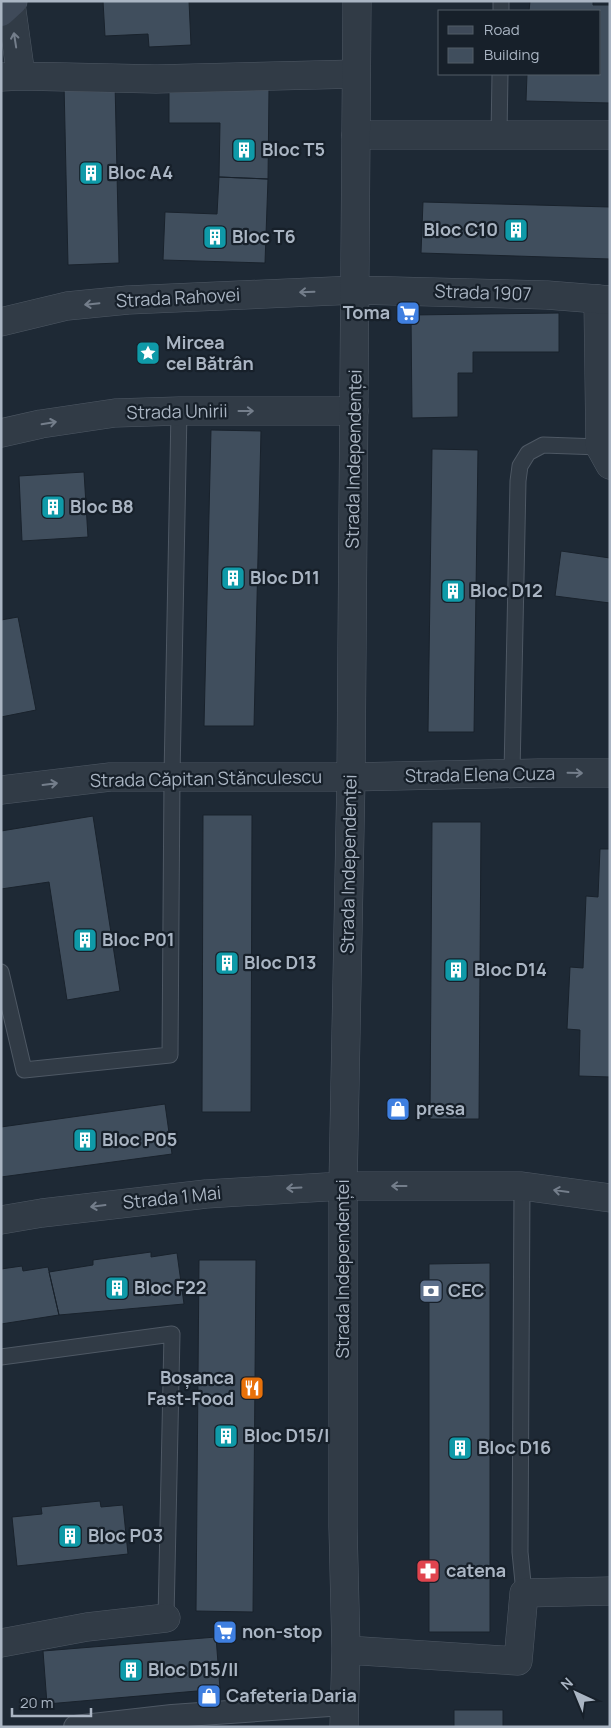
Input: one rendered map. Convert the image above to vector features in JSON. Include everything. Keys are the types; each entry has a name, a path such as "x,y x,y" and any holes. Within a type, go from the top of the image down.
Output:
{"street":[{"name":"Strada Independenței","path":"344,1715 346,1650 342,1517 343,1186 351,778 357,1"},
{"path":"8,6 13,31 11,76 156,79 356,74"},
{"path":"356,135 610,135"},
{"name":"Strada 1907","path":"356,290 547,295 604,300"},
{"name":"Strada Rahovei","path":"1,322 67,306 128,300 356,290"},
{"path":"604,300 605,456"},
{"name":"Strada Unirii","path":"1,433 41,424 114,413 354,411"},
{"name":"Strada Elena Cuza","path":"351,778 512,773 610,773"},
{"name":"Strada Căpitan Stănculescu","path":"1,790 110,777 351,778"},
{"name":"Strada 1 Mai","path":"1,1220 42,1213 206,1194 343,1186 522,1186 610,1198"},
{"path":"346,1650 518,1661 524,1593 610,1591"},
{"path":"1,1643 87,1626 166,1618"},
{"path":"74,1727 172,1716 344,1715"}],"lane":[{"path":"499,135 500,75"},
{"path":"1,972 24,1070 170,1055 178,411"},
{"path":"512,773 520,466 528,453 543,445 605,456"},
{"path":"522,1186 520,1552 524,1593"},
{"path":"1,1357 172,1334 166,1618"}],"building":[{"path":"103,1 189,1 191,45 149,47 148,34 105,36"},
{"path":"530,1 593,1 593,5 610,5 610,103 526,101 527,75 601,75 601,10 529,10"},
{"name":"Bloc A4","path":"115,82 119,263 68,265 64,83"},
{"name":"Bloc T5","path":"169,88 269,89 268,179 219,177 220,123 169,123"},
{"name":"Bloc T6","path":"219,177 268,179 265,263 163,260 165,212 217,214"},
{"name":"Bloc C10","path":"423,202 610,207 610,259 421,253"},
{"path":"559,313 559,352 473,352 473,373 458,373 458,417 412,418 411,315"},
{"name":"Bloc D11","path":"211,430 261,431 254,726 204,726"},
{"name":"Bloc D12","path":"432,449 478,450 474,732 428,732"},
{"name":"Bloc B8","path":"84,472 88,537 22,541 19,476"},
{"path":"561,551 610,558 610,603 555,596"},
{"path":"18,617 36,710 1,717 1,620"},
{"name":"Bloc D13","path":"203,815 252,815 251,1112 202,1112"},
{"name":"Bloc P01","path":"93,816 120,991 67,1000 49,882 1,889 1,831"},
{"name":"Bloc D14","path":"432,822 481,822 479,1119 430,1119"},
{"path":"600,849 610,849 610,1077 579,1076 580,1030 567,1029 570,967 583,968 586,896 598,897"},
{"name":"Bloc P05","path":"165,1104 172,1154 1,1177 1,1127"},
{"name":"Bloc F22","path":"151,1252 151,1257 177,1253 184,1304 59,1315 49,1272 93,1265 93,1260"},
{"name":"Bloc D15/I","path":"199,1260 256,1260 253,1612 196,1611"},
{"name":"Bloc D16","path":"490,1263 490,1632 429,1632 429,1264"},
{"path":"22,1266 23,1271 48,1267 59,1315 1,1324 1,1269"},
{"name":"Bloc P03","path":"100,1501 101,1507 123,1505 128,1554 17,1566 12,1517 42,1514 41,1507"},
{"name":"Bloc D15/II","path":"216,1637 220,1689 47,1704 43,1651"},
{"path":"454,1710 503,1710 503,1727 454,1727"}],"place":[{"name":"Bloc T5","path":"244,150"},
{"name":"Bloc A4","path":"91,173"},
{"name":"Bloc C10","path":"516,230"},
{"name":"Bloc T6","path":"215,237"},
{"name":"Toma","path":"408,313"},
{"name":"Mircea cel Bătrân","path":"148,353"},
{"name":"Bloc B8","path":"53,507"},
{"name":"Bloc D11","path":"233,578"},
{"name":"Bloc D12","path":"453,591"},
{"name":"Bloc P01","path":"85,940"},
{"name":"Bloc D13","path":"227,963"},
{"name":"Bloc D14","path":"456,970"},
{"name":"presa","path":"398,1109"},
{"name":"Bloc P05","path":"85,1140"},
{"name":"Bloc F22","path":"117,1288"},
{"name":"CEC","path":"431,1291"},
{"name":"Boșanca Fast-Food","path":"252,1388"},
{"name":"Bloc D15/I","path":"226,1436"},
{"name":"Bloc D16","path":"460,1448"},
{"name":"Bloc P03","path":"70,1536"},
{"name":"catena","path":"428,1571"},
{"name":"non-stop","path":"225,1632"},
{"name":"Bloc D15/II","path":"131,1670"},
{"name":"Cafeteria Daria","path":"209,1696"}]}
